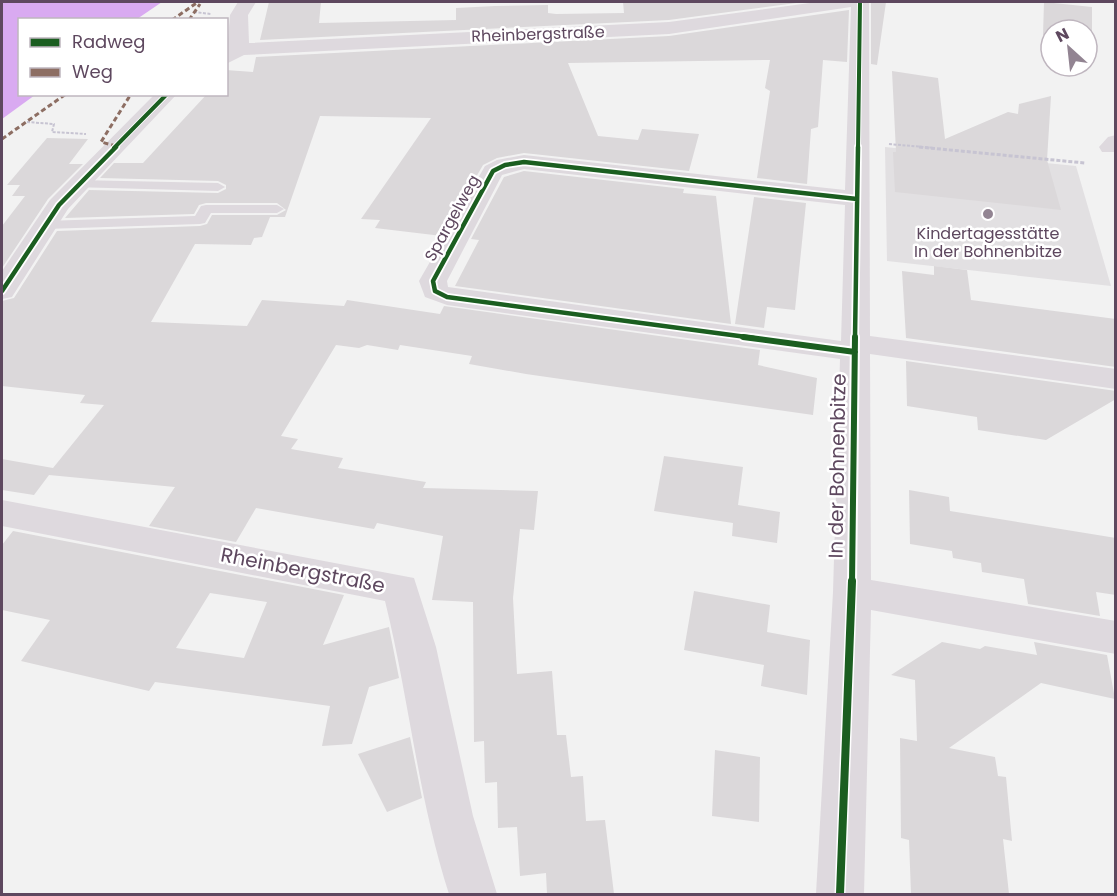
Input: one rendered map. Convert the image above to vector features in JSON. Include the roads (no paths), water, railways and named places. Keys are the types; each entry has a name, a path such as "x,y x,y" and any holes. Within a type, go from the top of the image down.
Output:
{"street":[{"path":"233,53 239,15 247,2"},
{"name":"Rheinbergstraße","path":"233,53 669,28 851,2"},
{"name":"In der Bohnenbitze","path":"840,894 852,592 856,141 860,2"},
{"path":"2,291 45,225 77,184 165,96"},
{"name":"Spargelweg","path":"855,348 447,297 435,291 433,281 494,171 505,165 525,162 857,199"},
{"path":"855,348 1116,379"},
{"name":"Rheinbergstraße","path":"2,513 401,588 424,682 443,793 457,851 473,894"},
{"path":"852,592 1116,638"}],"lane":[{"path":"77,184 218,188"},
{"path":"45,225 200,220 206,209 277,209"}],"place":[{"name":"Kindertagesstätte In der Bohnenbitze","path":"988,214"}]}
